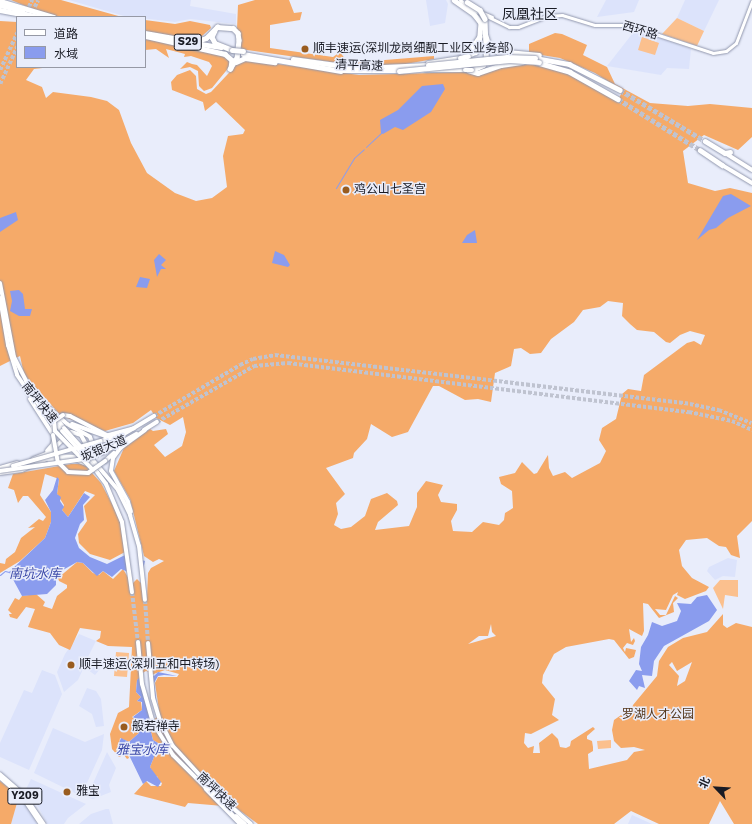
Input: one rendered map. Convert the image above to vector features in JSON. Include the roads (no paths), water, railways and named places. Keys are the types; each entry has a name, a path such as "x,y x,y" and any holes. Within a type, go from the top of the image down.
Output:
{"highway":[{"path":"454,0 477,17 481,23 486,56"},
{"path":"0,1 51,16"},
{"path":"400,69 468,56 478,49 485,19 480,10 465,1"},
{"path":"0,7 24,16"},
{"path":"0,7 35,16"},
{"path":"0,7 41,16"},
{"path":"170,38 197,41 204,39 217,27 232,28 238,33 239,40 232,68"},
{"path":"232,51 214,41 212,35 215,30 229,29 237,35 236,58 232,68"},
{"path":"483,32 493,49 502,53 544,56 563,62"},
{"path":"464,60 483,32"},
{"path":"146,35 225,54 232,60 232,68"},
{"name":"清平高速","path":"146,35 170,38 232,51"},
{"name":"清平高速","path":"146,35 341,71 400,69 509,60 539,62 570,72 618,99"},
{"name":"清平高速","path":"243,53 344,67 400,69 507,57 535,58 563,62 620,90"},
{"path":"232,68 243,58 302,64"},
{"path":"465,68 471,72 478,73 506,64 539,62"},
{"path":"400,69 465,68 472,70 484,65"},
{"path":"705,142 728,152 732,157 752,170"},
{"path":"700,150 752,183"},
{"path":"0,284 19,374"},
{"path":"0,298 8,346 19,374"},
{"name":"南坪快速","path":"19,374 20,380 63,429"},
{"name":"南坪快速","path":"19,374 63,429"},
{"path":"20,380 30,399 48,424 53,435 58,462 68,472 88,473 145,430"},
{"path":"30,399 49,420 55,434 52,446 41,456"},
{"path":"0,472 22,470 57,456 87,456 93,450 92,439 42,402"},
{"path":"118,510 93,470 55,431 54,421 62,417 112,435 134,428"},
{"path":"63,429 112,482 134,524"},
{"path":"0,468 41,456 53,450 68,433 78,433 92,439"},
{"path":"78,433 88,448 91,459 106,484 118,510 126,545 132,592"},
{"path":"121,447 113,458 111,470 128,502 134,524 139,546 145,600"},
{"path":"35,464 71,458 84,463 93,470"},
{"path":"138,642 139,666 144,697 156,728 162,738 181,760"},
{"path":"148,643 148,665 153,698 162,725 181,760"},
{"name":"南坪快速","path":"181,760 206,788 245,824"},
{"name":"南坪快速","path":"181,760 251,824"},
{"path":"206,788 241,824"},
{"path":"234,818 234,824"}],"main road":[{"name":"西环路","path":"457,0 509,27 518,27 543,17 562,15 595,25 628,25 713,54 726,51 736,43 751,0"},
{"name":"西环路","path":"460,0 509,26 518,26 545,14 565,14 595,24 630,24 713,52 725,49 737,39 751,0"},
{"name":"坂银大道","path":"0,468 13,466 101,441 134,428 154,416"},
{"name":"坂银大道","path":"0,472 62,464 104,452 157,422"},
{"name":"Y209","path":"0,774 25,796 44,824"},
{"name":"Y209","path":"0,777 23,797 41,824"}],"water":[{"path":"443,84 445,89 431,112 403,130 395,127 383,134 381,133 380,120 398,110 422,86"},
{"path":"731,194 751,206 728,218 716,228 709,230 697,240 723,196"},
{"path":"16,212 18,220 0,232 0,218"},
{"path":"475,230 477,243 462,243 467,235"},
{"path":"275,251 284,255 290,265 288,267 272,263"},
{"path":"159,254 166,260 161,265 166,269 161,269 157,277 154,260"},
{"path":"140,277 150,279 147,288 136,287"},
{"path":"19,290 23,294 25,309 32,309 30,316 19,316 10,311 12,301 10,291"},
{"name":"南坑水库","path":"57,477 59,479 57,494 61,497 60,501 64,507 62,510 68,517 84,493 90,497 83,505 84,520 80,524 75,538 79,548 90,557 107,564 125,555 145,561 143,570 128,572 121,569 112,577 103,571 97,576 83,563 77,562 56,574 56,585 47,594 22,596 9,572 45,538 51,522 51,512 45,500 53,490"},
{"path":"707,595 717,610 709,621 664,646 654,661 652,676 642,675 645,688 639,686 637,690 629,681 636,670 642,671 639,664 641,647 648,635 652,622 662,626 677,621 681,611 677,603 691,604 697,597"},
{"name":"雅宝水库","path":"158,672 177,676 158,676 154,683 157,705 150,728 153,740 168,749 166,753 161,750 156,752 150,767 161,782 158,787 147,781 143,784 127,751 119,743 121,738 129,742 139,733 138,722 133,717 142,710 142,702 137,701 141,697 136,692 137,680 140,677 154,676"}],"waterway":[{"path":"366,147 381,133"},
{"path":"336,188 354,158 364,149"},
{"path":"0,575 5,571 9,572"}],"tunnel":[{"path":"24,16 32,0"},
{"path":"32,12 38,0"},
{"path":"0,70 16,35"},
{"path":"0,84 16,49"},
{"path":"620,90 705,141"},
{"path":"618,99 700,150"},
{"path":"154,416 240,365 253,359 275,355 690,404 719,410 752,423"},
{"path":"157,422 254,366 288,363 689,412 732,421 752,430"},
{"path":"132,592 138,642"},
{"path":"145,600 148,643"}],"place":[{"name":"顺丰速运(深圳龙岗细靓工业区业务部)","path":"305,49"},
{"name":"鸡公山七圣宫","path":"346,190"},
{"name":"顺丰速运(深圳五和中转场)","path":"71,665"},
{"name":"般若禅寺","path":"124,727"},
{"name":"雅宝","path":"67,792"}],"district":[{"name":"凤凰社区","path":"530,14"}],"park label":[{"name":"罗湖人才公园","path":"658,715"}]}
